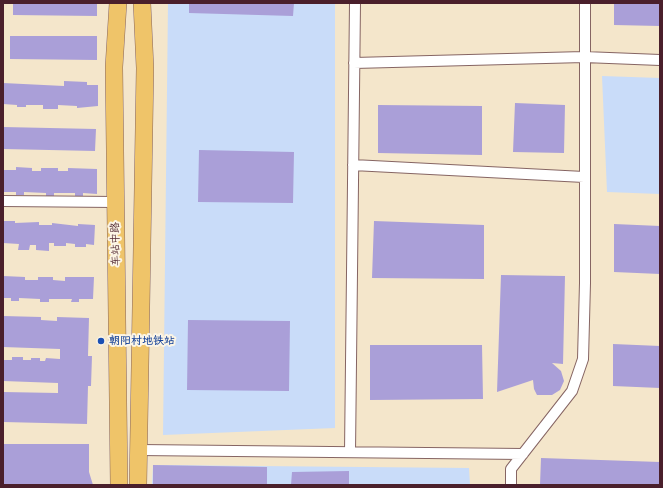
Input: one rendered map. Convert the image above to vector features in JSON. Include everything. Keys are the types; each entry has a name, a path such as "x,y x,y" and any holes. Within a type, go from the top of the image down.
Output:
{"main road":[{"name":"车站中路","path":"118,3 114,67 119,485"},
{"path":"138,485 145,68 142,3"}],"street":[{"path":"350,452 355,3"},
{"path":"511,485 511,469 572,391 583,358 585,3"},
{"path":"354,63 584,57 660,60"},
{"path":"353,166 584,177"},
{"path":"3,201 115,202"},
{"path":"139,450 523,454"}],"shaded area":[{"path":"168,3 335,3 335,428 163,435"},
{"path":"602,76 660,78 660,194 607,192"},
{"path":"153,465 469,468 470,485 152,485"}],"building":[{"path":"13,3 97,3 97,16 13,15"},
{"path":"189,3 294,3 293,16 189,13"},
{"path":"614,3 660,3 660,26 614,25"},
{"path":"10,36 97,36 97,60 10,59"},
{"path":"64,81 87,82 87,85 98,85 98,106 77,108 77,106 58,105 58,109 43,109 43,105 26,105 26,107 17,107 17,105 3,104 3,83 64,86"},
{"path":"515,103 565,105 564,153 513,152"},
{"path":"378,105 482,106 482,155 378,153"},
{"path":"3,127 96,129 95,151 3,149"},
{"path":"199,150 294,152 293,203 198,202"},
{"path":"16,167 32,168 32,171 41,171 41,168 58,168 58,171 68,171 68,168 97,169 97,194 83,193 83,196 75,196 75,193 54,193 54,196 46,196 46,193 24,192 24,195 16,195 16,192 3,192 3,170 16,170"},
{"path":"3,221 15,221 15,223 39,222 39,225 52,225 52,223 78,226 78,224 95,225 94,245 86,244 86,247 75,247 75,244 66,243 66,246 54,246 54,243 49,243 49,251 36,250 36,245 30,245 29,250 18,250 19,244 3,243"},
{"path":"374,221 484,225 484,279 372,278"},
{"path":"614,224 660,226 660,274 614,272"},
{"path":"501,275 565,276 563,364 552,363 561,371 564,381 560,390 552,395 537,395 534,389 533,380 497,392"},
{"path":"3,276 25,277 25,280 38,280 38,277 53,277 53,280 65,281 65,277 94,277 93,299 79,299 79,302 71,302 72,299 49,299 49,302 40,302 40,299 19,298 19,301 11,301 11,298 3,298"},
{"path":"3,316 41,317 41,320 57,321 57,317 89,318 88,356 92,356 91,386 88,386 87,424 3,422 3,392 58,393 58,383 3,381 3,360 12,360 12,357 23,357 23,360 40,358 40,361 45,361 46,358 60,359 60,349 3,347"},
{"path":"188,320 290,321 289,391 187,390"},
{"path":"613,344 660,346 660,388 613,386"},
{"path":"370,345 482,345 483,399 370,400"},
{"path":"3,444 89,444 89,472 93,485 3,485"},
{"path":"541,458 660,462 660,485 540,485"},
{"path":"153,465 267,467 267,485 153,484"},
{"path":"349,471 349,485 291,485 292,472"}],"place":[{"name":"朝阳村地铁站","path":"101,341"}]}
